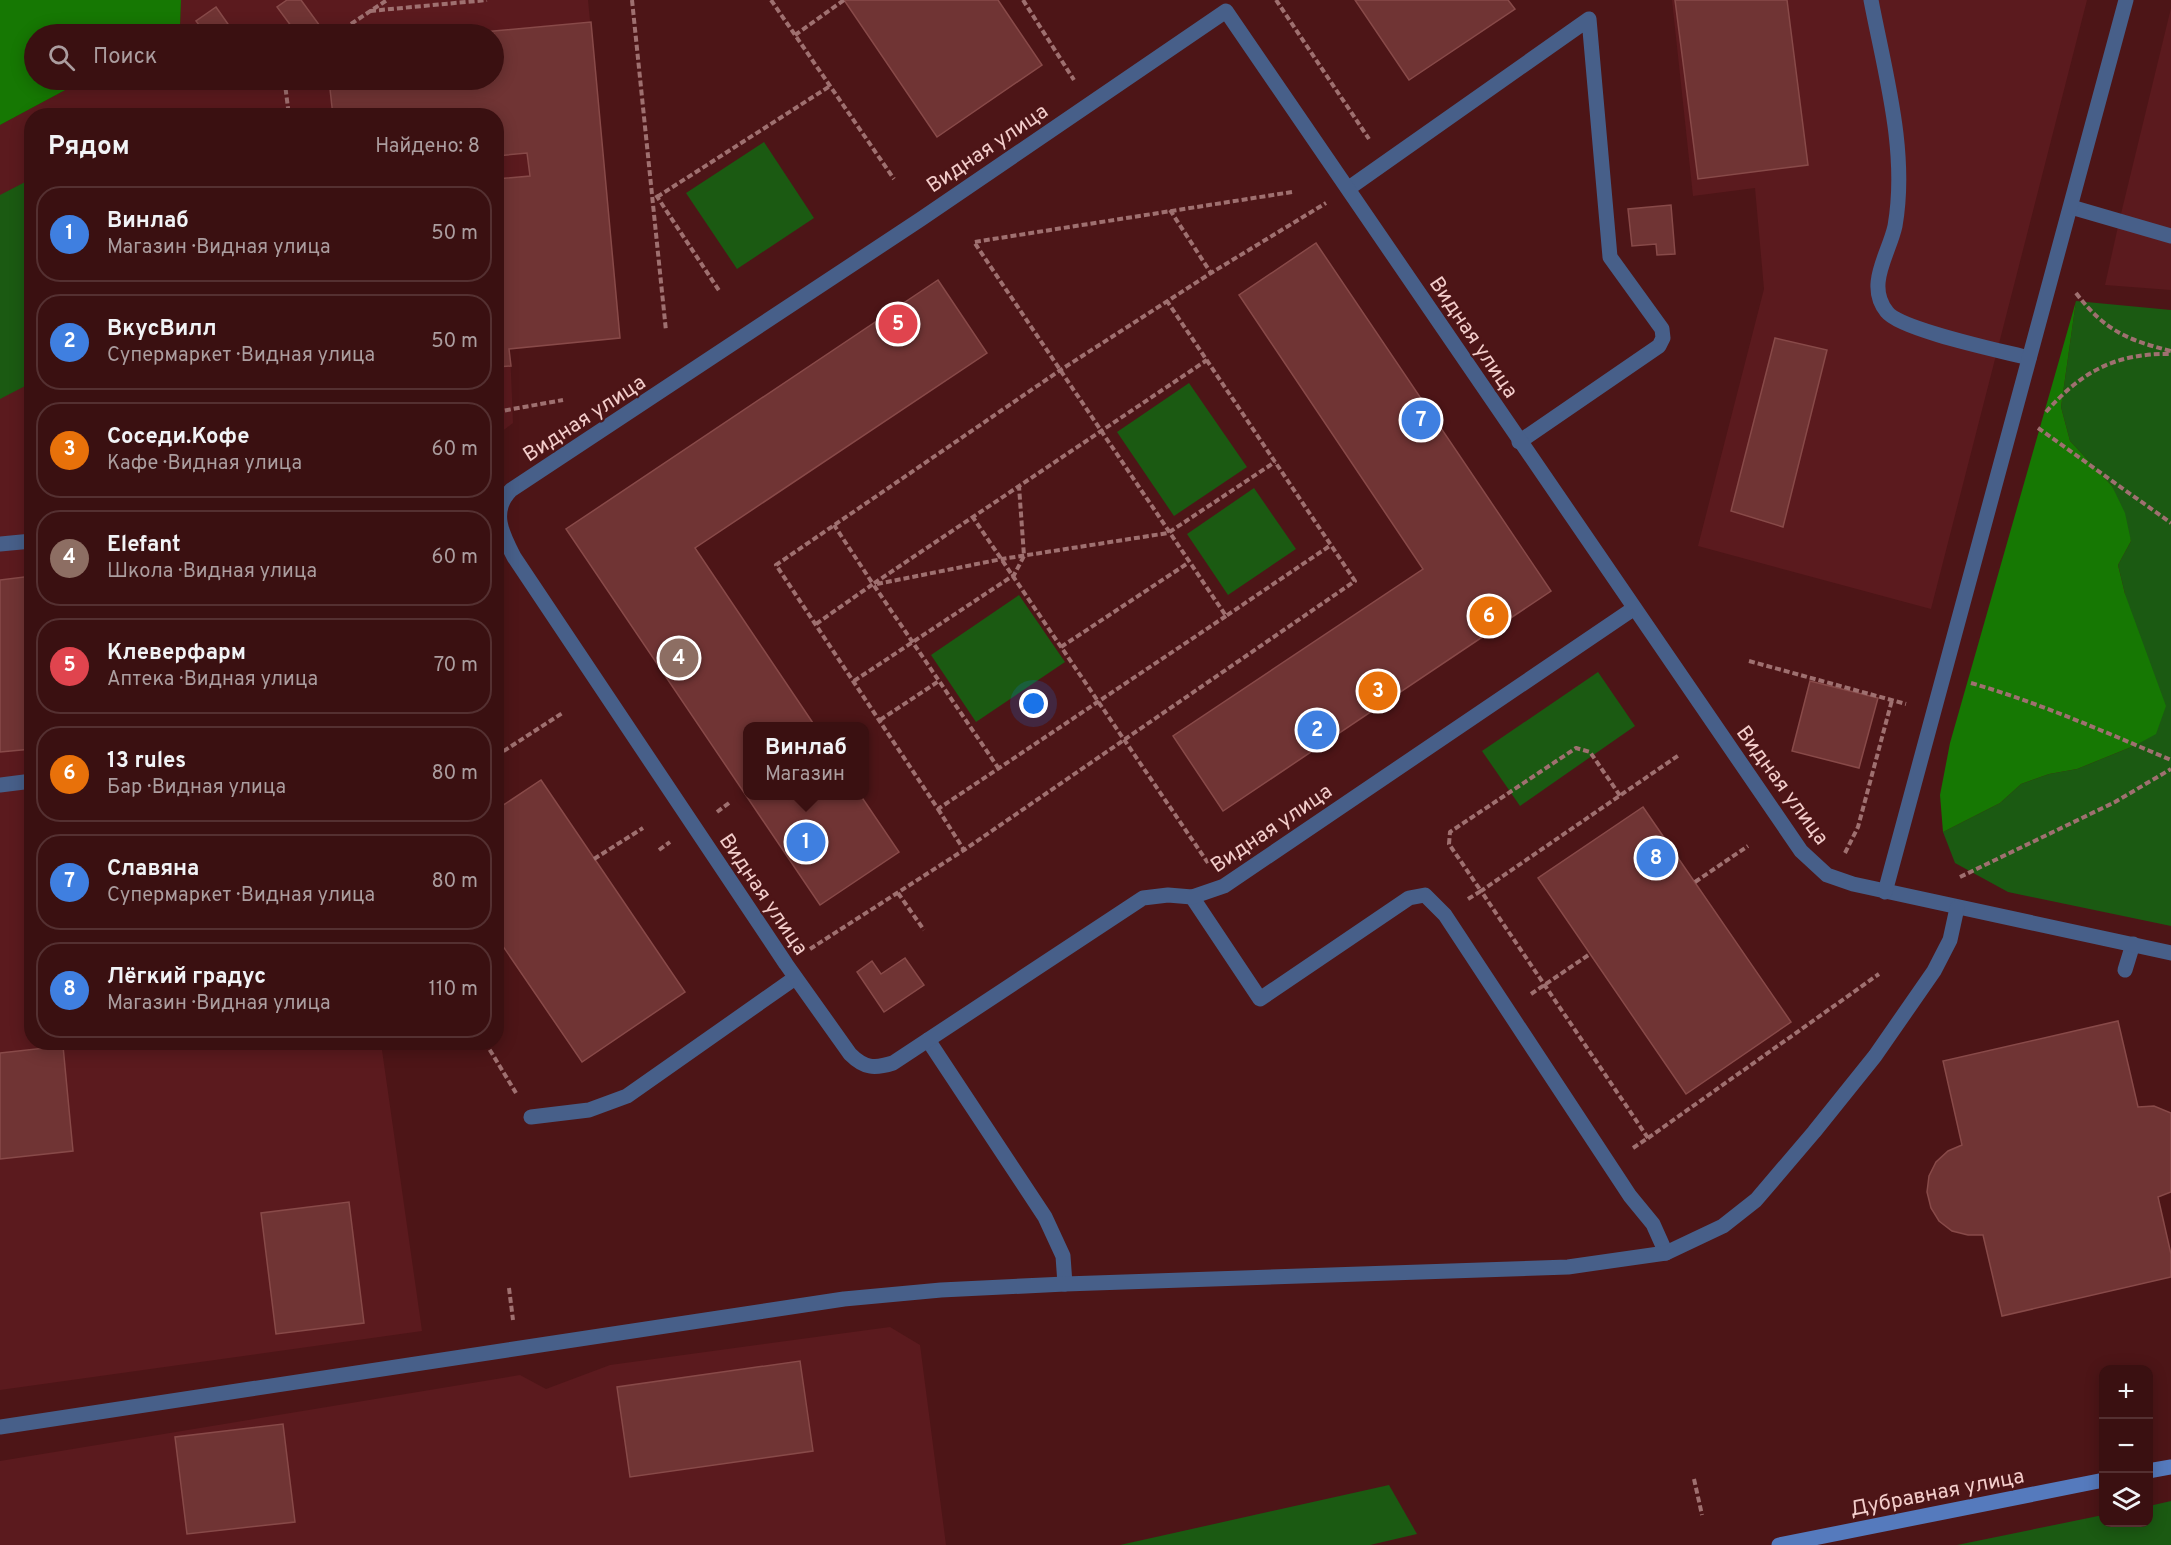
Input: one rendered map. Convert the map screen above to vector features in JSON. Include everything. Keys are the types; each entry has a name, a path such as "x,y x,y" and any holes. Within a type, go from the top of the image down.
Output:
{"main road":[{"path":"2153,1471 2171,1467"},
{"name":"Дубравная улица","path":"1779,1545 2099,1481"}],"street":[{"path":"1871,0 1894,121 1899,181 1894,227 1881,266 1877,294 1887,313 1910,325 2029,358"},
{"path":"1885,892 2126,0"},
{"name":"Видная улица","path":"504,499 511,490 1226,10 1633,609 1801,851 1827,875 1885,892 2171,953"},
{"path":"1349,188 1590,19 1610,257 1662,329 1663,338 1659,346 1519,442"},
{"path":"2071,207 2171,236"},
{"name":"Видная улица","path":"504,534 514,557 795,978 850,1054 861,1065 877,1068 893,1063 1143,898 1168,894 1192,897 1224,886 1633,609"},
{"path":"0,544 24,542"},
{"path":"0,785 24,782"},
{"path":"1192,897 1260,999 1409,898 1425,896 1439,906 1653,1224 1666,1253"},
{"path":"0,1426 844,1299 941,1290 1065,1284 1568,1267 1666,1253 1723,1226 1756,1200 1814,1132 1875,1056 1934,971 1950,940 1958,908"},
{"path":"2125,970 2133,944"},
{"path":"531,1117 589,1110 627,1096 795,978"},
{"path":"928,1040 1045,1217 1063,1257 1065,1284"}],"path":[{"path":"351,24 387,0"},
{"path":"370,11 487,0"},
{"path":"632,0 666,331"},
{"path":"771,0 894,179"},
{"path":"795,35 844,0"},
{"path":"1023,0 1089,104"},
{"path":"1276,0 1386,163"},
{"path":"657,197 830,86"},
{"path":"286,90 288,108"},
{"path":"964,850 776,565 1059,371 1210,273 1349,188"},
{"path":"653,190 720,292"},
{"path":"1226,616 1100,433 974,242 1292,192"},
{"path":"1170,210 1210,273"},
{"path":"2072,287 2092,314 2113,330 2135,342 2171,352"},
{"path":"786,964 964,850 1355,581 1167,301"},
{"path":"2171,352 2140,353 2111,363 2083,377 2058,398 2034,425 2171,523"},
{"path":"816,624 972,516 1207,360"},
{"path":"504,411 563,400"},
{"path":"873,584 1002,559 1168,533 1275,462"},
{"path":"854,681 1014,575 1024,556 1018,486"},
{"path":"972,516 1224,886"},
{"path":"834,525 999,770"},
{"path":"938,809 1331,545"},
{"path":"1061,647 1188,563"},
{"path":"1749,661 1910,705"},
{"path":"880,720 939,681"},
{"path":"1964,681 2060,713 2171,760"},
{"path":"1841,860 1858,827 1892,700"},
{"path":"504,751 564,711"},
{"path":"1621,797 1590,752 1576,748 1450,832 1449,844 1648,1138"},
{"path":"1481,891 1679,755"},
{"path":"1916,899 2115,802 2171,770"},
{"path":"594,859 643,828"},
{"path":"1695,882 1748,846"},
{"path":"898,893 924,930"},
{"path":"1508,1010 1590,954"},
{"path":"1610,1163 1879,974"},
{"path":"489,1050 531,1117"},
{"path":"509,1288 513,1322"},
{"path":"1694,1479 1702,1515"}],"shaded area":[{"path":"181,0 588,0 620,338 510,349 513,423 504,430 504,108 32,108 65,90 504,90 504,24 180,24"},
{"path":"1672,0 2087,0 1931,609 1698,546 1764,289 1755,188 1693,196"},
{"path":"2171,8 2171,290 2105,285 2119,222"},
{"path":"24,112 24,1050 382,1050 422,1331 0,1390 0,125"},
{"path":"890,1327 920,1345 946,1545 0,1545 0,1461 520,1375 546,1389 610,1365"}],"green space":[{"path":"0,0 181,0 180,24 24,24 24,90 65,90 32,108 24,108 24,112 0,125"},
{"path":"764,142 814,218 737,269 686,193"},
{"path":"24,183 24,387 0,399 0,195"},
{"path":"2076,301 2171,310 2171,926 2008,892 1955,863 1943,832 2000,803 2021,784 2049,774 2077,769 2136,745 2125,594 2118,565 2131,541 2112,486 2070,441 2061,407"},
{"path":"2076,301 2061,407 2070,441 2112,486 2125,513 2131,541 2118,565 2125,594 2166,706 2156,734 2136,745 2077,769 2049,774 2021,784 2000,803 1943,832 1940,795 1950,743"},
{"path":"1189,383 1247,467 1174,516 1117,432"},
{"path":"1254,488 1296,549 1228,595 1187,534"},
{"path":"1019,595 1065,662 976,722 931,655"},
{"path":"1598,672 1635,726 1520,806 1482,751"},
{"path":"1389,1485 1417,1534 1370,1545 1120,1545"},
{"path":"2171,1501 2171,1545 1957,1545 2099,1516 2099,1527 2153,1527 2153,1505"}],"building":[{"path":"287,0 301,0 319,24 290,24 277,7"},
{"path":"844,0 998,0 1042,65 937,137"},
{"path":"1355,0 1508,0 1515,9 1409,80"},
{"path":"1675,0 1787,0 1808,165 1698,179"},
{"path":"216,7 228,24 198,24 196,21"},
{"path":"591,22 620,338 509,349 511,366 504,366 504,178 530,176 527,153 504,155 504,108 332,108 330,90 504,90 504,30"},
{"path":"1671,205 1675,254 1657,255 1656,244 1632,246 1628,209"},
{"path":"1316,243 1551,591 1223,811 1173,736 1423,569 1239,295"},
{"path":"938,280 987,353 695,548 812,722 743,722 743,791 566,529"},
{"path":"1775,338 1827,350 1783,527 1731,511"},
{"path":"24,577 24,750 0,752 0,580"},
{"path":"1810,681 1878,698 1859,768 1792,751"},
{"path":"541,780 685,992 582,1062 504,948 504,805"},
{"path":"749,800 864,800 899,852 820,905"},
{"path":"1643,807 1791,1022 1686,1094 1538,878"},
{"path":"905,958 924,985 884,1012 857,972 872,961 881,974"},
{"path":"2118,1021 2138,1107 2154,1106 2171,1113 2171,1192 2158,1197 2171,1254 2171,1277 2002,1316 1983,1235 1968,1235 1952,1231 1939,1221 1931,1208 1927,1192 1929,1176 1936,1162 1948,1151 1962,1145 1943,1061"},
{"path":"63,1050 73,1151 0,1159 0,1053"},
{"path":"349,1202 364,1323 276,1334 261,1213"},
{"path":"800,1361 813,1451 630,1477 617,1387"},
{"path":"283,1424 295,1522 187,1534 175,1437"}],"place":[{"name":"Клеверфарм","path":"898,324"},
{"name":"Славяна","path":"1421,420"},
{"name":"13 rules","path":"1489,616"},
{"name":"Elefant","path":"679,658"},
{"name":"Соседи.Кофе","path":"1378,691"},
{"name":"ВкусВилл","path":"1317,730"},
{"name":"Винлаб","path":"806,842"},
{"name":"Лёгкий градус","path":"1656,858"}]}
